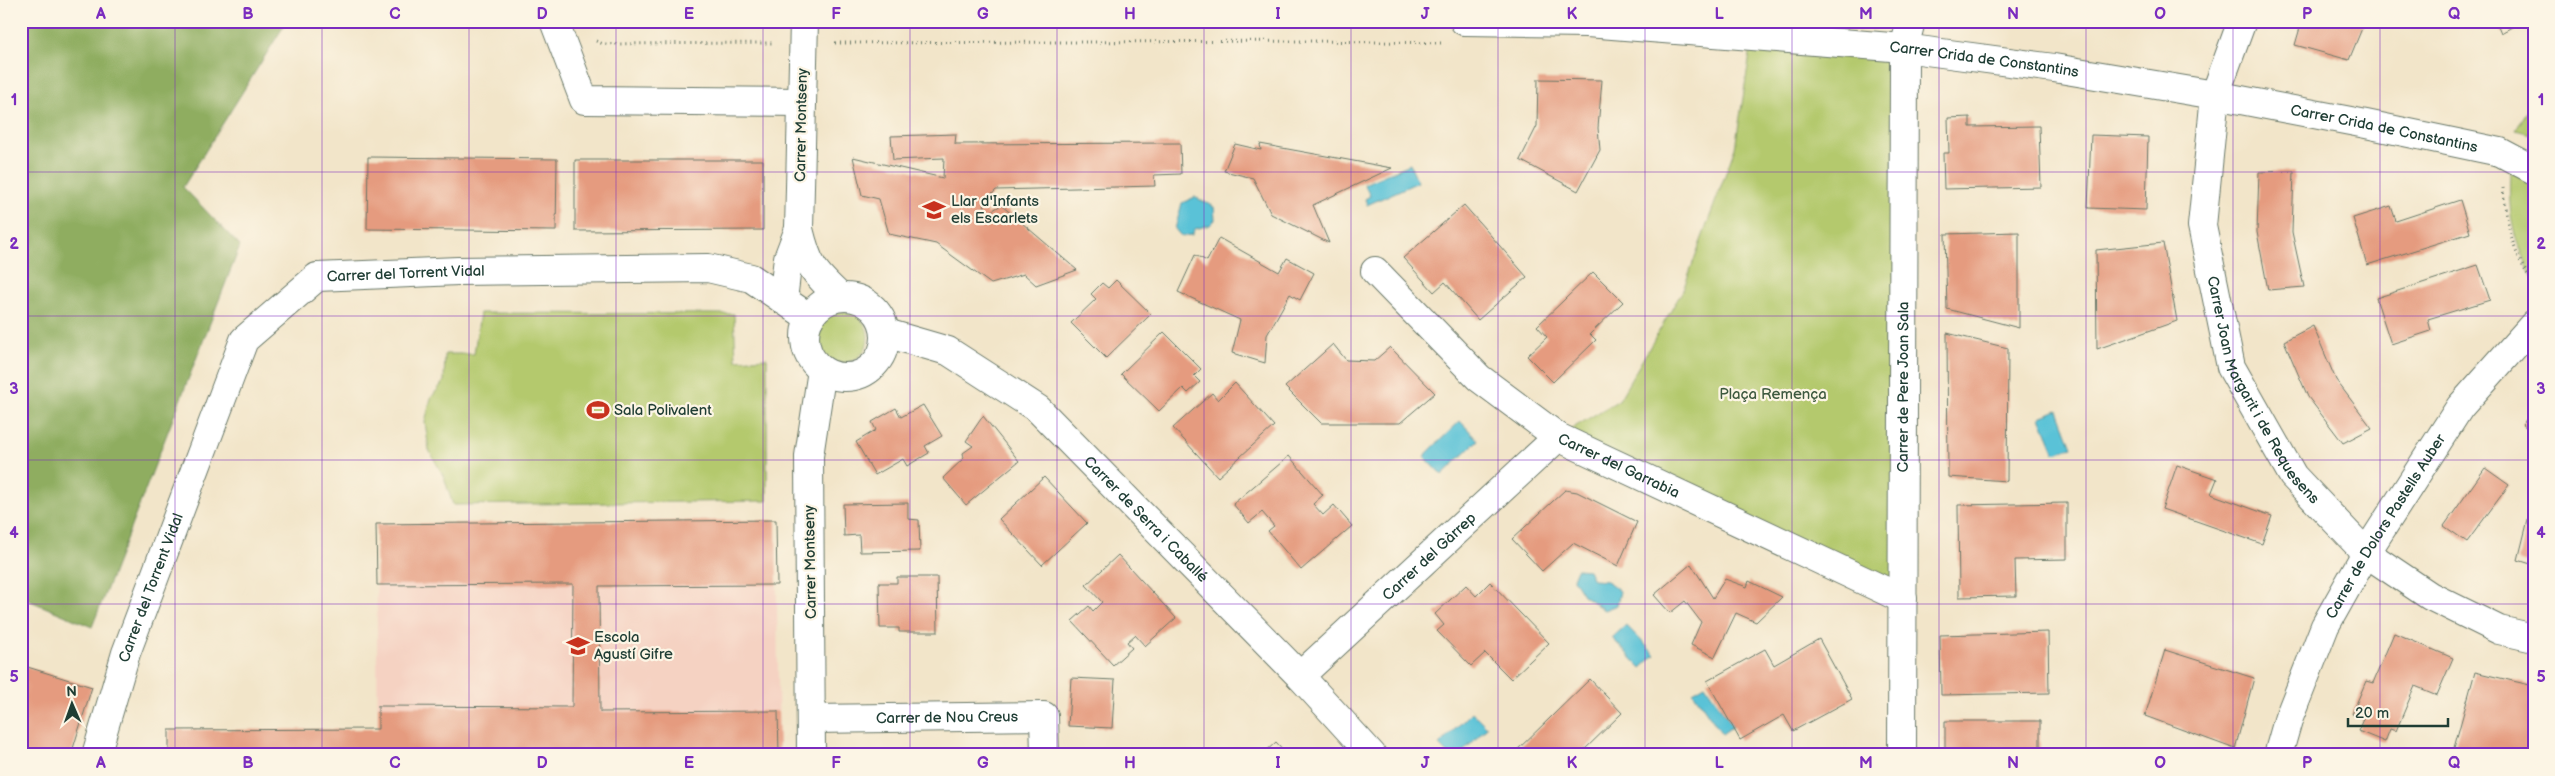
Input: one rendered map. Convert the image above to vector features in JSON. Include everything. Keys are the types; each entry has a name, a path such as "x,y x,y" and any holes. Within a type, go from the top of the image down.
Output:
{"street":[{"path":"554,21 584,100 802,102"},
{"name":"Carrer de Pere Joan Sala","path":"1902,755 1904,48 1911,21"},
{"name":"Carrer Joan Margarit i de Requesens","path":"2242,21 2215,95 2202,226 2230,367 2293,476 2366,554 2430,596 2499,630 2534,638"},
{"name":"Carrer Crida de Constantins","path":"1458,32 1587,22 1904,48 2054,68 2215,95 2500,152 2534,170"},
{"name":"Carrer Montseny","path":"803,32 799,230 806,257 818,276 840,297"},
{"name":"Carrer Crida de Constantins","path":"2500,152 2534,148"},
{"name":"Carrer Montseny","path":"783,300 788,258 799,230"},
{"name":"Carrer del Torrent Vidal","path":"96,755 126,653 244,340 317,277 458,271 708,268 751,278 810,318"},
{"name":"Carrer del Garrabia","path":"1375,271 1479,378 1558,437 1903,599"},
{"path":"840,297 853,297 865,302 876,310 882,320 886,333 881,355 866,372 844,377 822,370 816,364 807,350 805,334 810,318 822,304 840,297"},
{"name":"Carrer de Dolors Pastells Auber","path":"2278,755 2288,720 2325,626 2366,554 2460,407 2534,324"},
{"name":"Carrer de Serra i Caballé","path":"886,333 948,351 1038,409 1300,676 1372,755"},
{"name":"Carrer Montseny","path":"811,755 808,456 822,370"},
{"name":"Carrer del Gàrrep","path":"1300,676 1558,437"},
{"name":"Carrer de Nou Creus","path":"812,719 1044,716 1045,755"}],"path":[{"path":"588,36 603,44 803,32 1303,41 1458,32"},
{"path":"2502,180 2506,221 2525,272 2534,284"}],"shaded area":[{"name":"Escola Agustí Gifre","path":"776,520 779,755 378,755 376,524"}],"green space":[{"path":"21,21 287,21 183,187 240,246 92,627 21,597"},
{"name":"Plaça Remença","path":"1753,35 1904,48 1903,599 1558,437 1619,400 1683,290 1735,148"},
{"path":"2534,99 2534,135 2516,130"},
{"path":"2510,170 2534,185 2534,278 2521,252 2513,227 2510,200"},
{"path":"842,311 852,313 860,319 866,327 868,337 866,347 860,355 852,361 842,363 832,361 824,355 818,347 816,337 818,327 824,319 832,313"},
{"name":"Sala Polivalent","path":"480,313 734,314 736,360 767,358 767,501 453,505 444,477 429,450 425,422 431,398 444,381 445,354 474,354"}],"water":[{"path":"1410,164 1418,182 1367,205 1365,199 1370,196 1364,184"},
{"path":"1195,197 1214,207 1215,220 1210,225 1195,229 1192,235 1181,236 1175,229 1182,203"},
{"path":"2058,410 2072,447 2055,453 2040,417"},
{"path":"1460,421 1478,440 1442,475 1424,456"},
{"path":"1577,569 1588,570 1593,580 1607,581 1620,591 1617,605 1604,610 1583,595 1573,579"},
{"path":"1626,625 1655,655 1641,668 1612,638"},
{"path":"1705,685 1733,726 1722,734 1693,692"},
{"path":"1472,712 1487,727 1460,755 1449,755 1439,745"}],"building":[{"path":"2165,21 2184,21 2181,28"},
{"path":"2302,21 2365,21 2349,60 2295,45"},
{"path":"2496,21 2523,21 2501,33"},
{"path":"1538,79 1602,80 1598,128 1600,150 1578,191 1520,160 1537,126"},
{"path":"1970,117 1970,127 2039,126 2041,187 1944,189 1943,153 1949,153 1948,118"},
{"name":"Llar d'Infants els Escarlets","path":"956,134 955,144 1180,143 1181,174 1154,175 1155,186 996,190 984,203 987,214 1001,205 1077,270 1036,285 1024,274 991,284 936,244 889,234 879,199 862,195 853,157 943,178 944,158 893,160 891,136"},
{"path":"2091,135 2148,137 2146,210 2088,208"},
{"path":"1235,144 1261,150 1260,144 1392,168 1313,205 1329,243 1271,214 1253,178 1224,171"},
{"path":"368,157 557,159 556,231 367,229"},
{"path":"575,160 763,160 763,230 575,231"},
{"path":"2294,171 2292,232 2304,287 2268,290 2257,232 2259,172"},
{"path":"2460,200 2470,233 2367,265 2353,218 2391,206 2396,221"},
{"path":"1464,205 1527,277 1478,320 1445,282 1434,292 1403,258"},
{"path":"2019,232 2019,328 1947,309 1945,234"},
{"path":"1219,238 1279,272 1287,258 1314,273 1300,300 1290,294 1267,335 1265,363 1232,353 1240,320 1178,292 1195,255 1207,261"},
{"path":"2163,243 2177,321 2097,349 2096,250"},
{"path":"2478,265 2490,300 2428,319 2431,331 2391,344 2376,298"},
{"path":"1593,272 1623,302 1590,334 1596,340 1553,382 1527,356 1547,337 1537,326"},
{"path":"1116,280 1151,314 1106,358 1071,323 1096,299 1091,294 1102,283 1108,288"},
{"path":"2313,326 2336,380 2372,428 2343,443 2308,397 2284,341"},
{"path":"1164,332 1201,369 1194,376 1200,382 1188,393 1183,388 1159,411 1121,374"},
{"path":"1947,333 2008,348 2007,481 1948,477"},
{"path":"1333,344 1346,360 1374,361 1390,347 1435,393 1400,423 1321,423 1285,387"},
{"path":"1235,383 1274,426 1218,477 1173,428 1212,393 1218,400"},
{"path":"923,405 942,436 925,446 929,453 907,466 903,459 875,475 856,442 876,430 872,422 896,408 901,417"},
{"path":"2534,411 2534,434 2522,424"},
{"path":"983,416 1019,461 966,505 943,478 964,458 963,453 973,446 966,441"},
{"path":"1289,456 1323,495 1313,504 1323,515 1334,505 1352,526 1301,570 1268,531 1274,526 1262,512 1249,523 1233,504"},
{"path":"2177,465 2217,479 2211,494 2272,516 2262,544 2162,509"},
{"path":"2485,468 2509,485 2467,542 2444,526"},
{"path":"1044,477 1087,523 1042,565 999,519"},
{"path":"1565,490 1577,492 1637,522 1618,566 1573,543 1542,571 1512,539"},
{"path":"2534,499 2534,565 2518,560"},
{"path":"908,503 908,519 919,520 920,551 860,552 859,535 844,536 843,504"},
{"path":"2067,503 2067,559 2015,560 2016,596 1959,597 1958,505"},
{"path":"776,520 777,585 599,586 600,712 778,711 779,755 169,755 169,730 378,729 378,706 572,707 573,584 377,585 376,524"},
{"path":"1118,555 1176,618 1145,646 1135,635 1127,642 1132,648 1113,665 1072,621 1089,606 1093,611 1102,602 1086,585"},
{"path":"1691,564 1713,598 1725,579 1747,587 1749,581 1782,597 1756,622 1736,613 1715,657 1691,645 1701,622 1685,601 1670,613 1654,595"},
{"path":"897,577 937,577 938,632 899,632 899,628 880,628 879,583 897,583"},
{"path":"1490,582 1549,643 1511,679 1485,653 1471,666 1437,631 1444,625 1435,614 1466,585 1476,596"},
{"path":"2048,632 2049,693 1941,695 1940,635"},
{"path":"2394,633 2453,658 2437,695 2415,686 2396,731 2390,729 2385,742 2358,731 2363,719 2352,714 2366,681 2373,683"},
{"path":"1819,639 1852,699 1793,731 1784,715 1740,740 1707,681 1765,649 1774,665"},
{"path":"2165,650 2254,678 2235,749 2145,716"},
{"path":"21,665 92,687 71,755 21,755"},
{"path":"2475,672 2534,686 2534,755 2452,755"},
{"path":"1071,678 1115,680 1112,728 1068,726"},
{"path":"1590,679 1622,713 1579,755 1512,755"},
{"path":"1945,721 2040,721 2040,755 1945,755"},
{"path":"1276,742 1288,755 1262,755"},
{"path":"1012,752 1012,755 946,755 946,753"}],"place":[{"name":"Llar d'Infants els Escarlets","path":"934,210"},
{"name":"Sala Polivalent","path":"598,410"},
{"name":"Escola Agustí Gifre","path":"578,646"}]}
